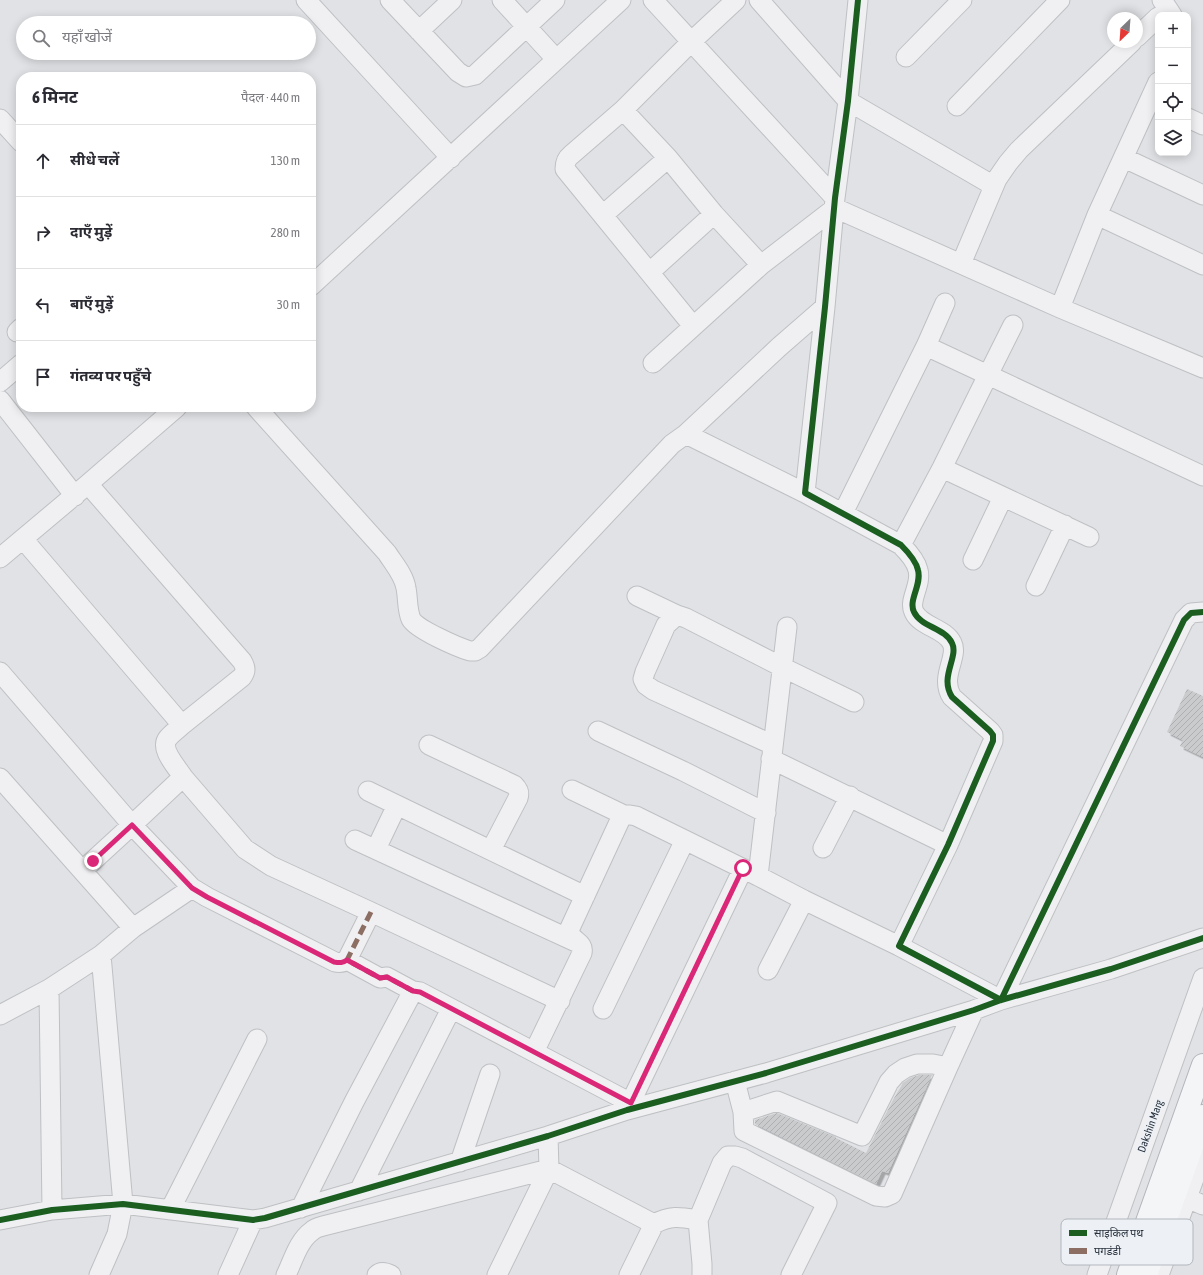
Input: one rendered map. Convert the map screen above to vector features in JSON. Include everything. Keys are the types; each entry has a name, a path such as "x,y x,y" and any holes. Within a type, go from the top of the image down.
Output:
{"highway":[{"path":"1148,1219 1203,1065"},
{"path":"1166,1219 1203,1116"},
{"path":"1128,1275 1132,1265"},
{"path":"1146,1275 1150,1265"}],"street":[{"path":"306,0 450,158"},
{"path":"390,0 458,72 466,77 475,75 555,0"},
{"path":"419,31 452,0"},
{"path":"502,0 556,59"},
{"path":"316,281 621,0"},
{"path":"653,0 692,41 835,203 961,264 1060,308 1203,368"},
{"path":"693,326 565,169 565,163 567,158 622,110 736,0"},
{"path":"759,0 848,101 994,186"},
{"path":"805,492 858,0"},
{"path":"906,57 962,0"},
{"path":"958,106 1060,0"},
{"path":"1143,31 1164,11"},
{"path":"961,264 994,186 1008,163 1019,150 1126,48"},
{"path":"1060,308 1097,215 1124,158 1154,102 1158,84"},
{"path":"622,110 668,158 714,214 761,265"},
{"path":"0,119 16,137"},
{"path":"1191,119 1203,125"},
{"path":"602,215 668,158"},
{"path":"1124,158 1203,195"},
{"path":"653,363 761,265 835,203"},
{"path":"650,272 714,214"},
{"path":"1097,215 1203,265"},
{"path":"843,513 926,346 945,303"},
{"path":"260,412 391,560 403,578 406,587 409,614 414,624 429,633 470,651 475,651 480,648 672,444 686,434 825,307"},
{"path":"901,545 942,468 1013,325"},
{"path":"926,346 1203,476"},
{"path":"0,382 16,368"},
{"path":"0,400 242,661 246,668 242,677 167,738 165,746 166,751 183,777 245,849 271,866 560,1001"},
{"path":"0,558 22,538 82,490 171,412"},
{"path":"686,434 805,492 901,545 913,558 918,570 919,581 912,608 914,614 920,620 948,638 952,643 953,650 947,677 948,691 952,697 993,735 993,741 948,844 899,946"},
{"path":"942,468 1089,536"},
{"path":"973,560 1004,497"},
{"path":"1036,586 1066,525"},
{"path":"22,538 182,725"},
{"path":"637,596 686,618 854,702"},
{"path":"1001,1000 1184,620 1191,613 1203,612"},
{"path":"677,615 666,625 654,652 643,679 646,686 772,752 850,796 948,844"},
{"path":"629,1107 750,872 766,813 787,627"},
{"path":"0,672 132,825 192,888 334,962 340,963 347,960 371,912"},
{"path":"598,731 683,771 766,813"},
{"path":"429,745 514,785 518,789 518,798 491,850"},
{"path":"83,870 183,777"},
{"path":"0,778 133,928"},
{"path":"572,790 624,815 636,816 899,946 1001,1000"},
{"path":"368,791 585,896"},
{"path":"823,848 850,796"},
{"path":"376,849 397,805"},
{"path":"534,1052 582,953 583,949 581,945 572,938 569,933 570,928 620,820 624,815"},
{"path":"355,840 581,945"},
{"path":"603,1009 685,840"},
{"path":"0,1015 49,989 101,955 133,928 192,888"},
{"path":"768,970 804,900"},
{"path":"0,1220 52,1210 123,1204 253,1220 271,1217 548,1136 629,1107 735,1081 974,1010 1001,1000 1111,969 1203,938"},
{"path":"99,1275 118,1234 123,1204 101,955"},
{"path":"347,960 380,978 387,977 413,991 420,992 534,1052 629,1107"},
{"name":"Dakshin Marg","path":"1117,1219 1203,978"},
{"path":"49,989 52,1210"},
{"path":"301,1208 354,1102 413,991"},
{"path":"359,1191 450,1009"},
{"path":"735,1081 743,1112 744,1131 876,1196 885,1197 892,1194 974,1010"},
{"path":"170,1210 256,1039"},
{"path":"743,1112 777,1101 862,1136 889,1082 896,1074 905,1068 917,1064 933,1064 948,1067"},
{"path":"460,1162 490,1074"},
{"path":"497,1275 549,1169 548,1136"},
{"path":"1187,1219 1195,1202 1203,1154"},
{"path":"702,1275 698,1220 722,1163 728,1156 742,1158 827,1203 791,1275"},
{"path":"286,1275 301,1244 306,1236 313,1230 323,1226 549,1169 654,1224"},
{"path":"629,1275 654,1224 669,1217 698,1220"},
{"path":"228,1275 253,1220"},
{"name":"Dakshin Marg","path":"1097,1275 1101,1265"},
{"path":"1159,1275 1164,1265"},
{"path":"377,1275 386,1273 392,1275"}],"building":[{"path":"1187,689 1203,696 1203,757 1180,746 1183,740 1167,732"},
{"path":"919,1075 932,1075 888,1173 882,1171 876,1184 755,1124 755,1120 777,1113 836,1137 866,1153 903,1083 910,1078"}],"marked path":[{"path":"371,912 347,960 380,978 387,977 413,991"}],"cycle path":[{"path":"858,0 848,101 835,198 805,493 901,545 911,557 917,567 919,576 913,602 914,612 917,617 944,634 952,643 953,655 948,675 949,690 952,697 993,735 993,741 948,845 899,946 1001,1000 1184,620 1191,613 1203,612"},
{"path":"0,1220 52,1210 123,1204 253,1220 265,1218 548,1136 627,1110 766,1073 974,1010 1001,1000 1111,969 1203,938"}],"route":[{"path":"93,861 132,825 192,888 207,897 334,962 340,963 347,960 380,978 387,977 413,991 420,992 631,1103 743,868"}]}
